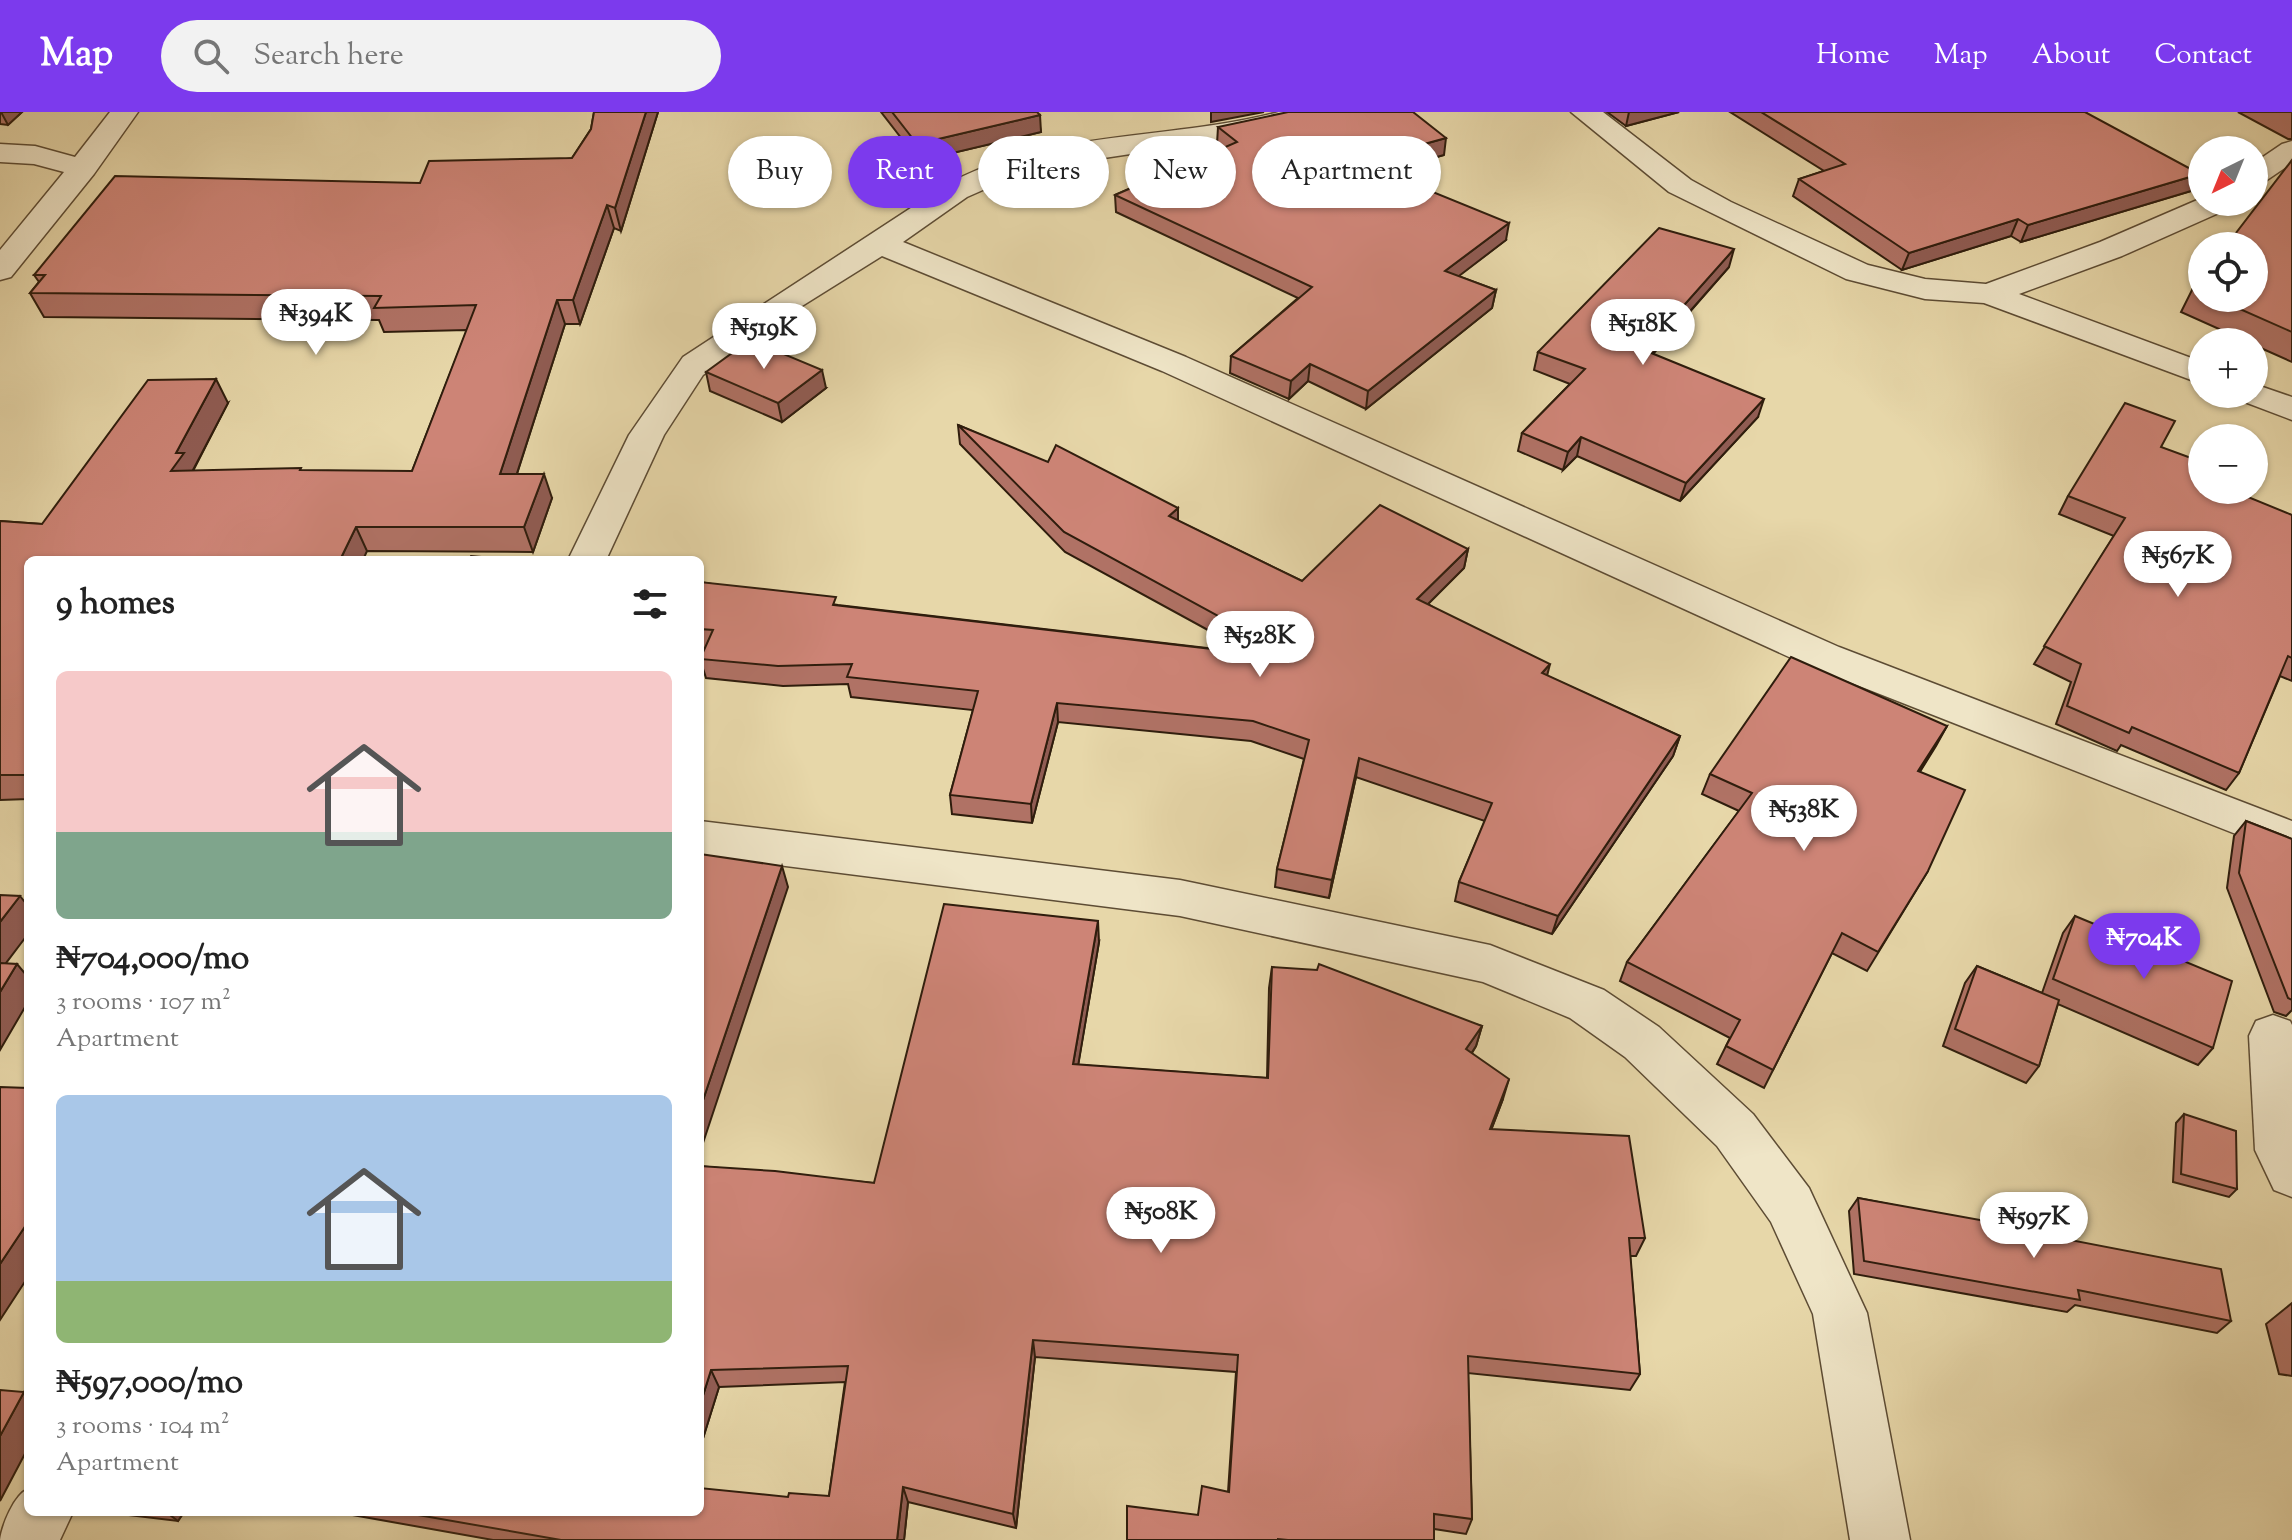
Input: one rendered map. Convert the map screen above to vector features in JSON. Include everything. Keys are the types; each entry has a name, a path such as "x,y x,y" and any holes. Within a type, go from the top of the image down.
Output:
{"street":[{"path":"0,270 84,168 124,112"},
{"path":"589,556 606,514 660,413 692,366 767,313 880,244 961,186 1004,169 1050,158 1265,125 1312,112"},
{"path":"1585,112 1680,186 1857,272 1925,289 1989,294 2188,369"},
{"path":"2268,166 2292,150"},
{"path":"0,153 35,155 84,168"},
{"path":"1989,294 2111,249 2188,215"},
{"path":"880,244 1174,364 1825,657 2292,839"},
{"path":"2268,400 2292,409"},
{"path":"704,838 1180,898 1490,964 1587,1004 1642,1042 1735,1130 1790,1205 1840,1313 1880,1540"},
{"path":"2273,1036 2281,1150 2292,1174"},
{"path":"28,1540 41,1516"}],"building":[{"path":"594,112 646,112 615,208 607,205 573,300 557,300 500,474 544,474 524,527 356,527 342,556 24,556 24,775 0,775 0,521 42,524 148,380 216,379 176,453 184,453 171,471 301,468 412,471 476,305 374,308 381,296 30,293 45,275 34,275 115,176 420,183 429,161 572,158 591,129"},
{"path":"892,112 1037,112 1040,115 951,136 911,136"},
{"path":"1288,112 1413,112 1446,138 1252,136 1252,208 1441,208 1441,195 1509,223 1445,271 1496,290 1368,391 1310,364 1291,381 1231,356 1312,287 1143,208 1236,208 1236,136 1229,136 1218,127"},
{"path":"1761,112 2085,112 2188,168 2188,178 2028,225 2018,219 1909,253 1799,179 1845,164"},
{"path":"2292,160 2292,332 2247,312 2268,312 2268,232 2237,232 2249,216 2268,216 2268,191"},
{"path":"1125,191 1125,200 1115,195"},
{"path":"1659,228 1734,249 1644,350 1764,399 1686,483 1581,437 1568,452 1522,433 1585,369 1538,352"},
{"path":"750,340 822,370 778,403 706,372"},
{"path":"2125,403 2175,421 2161,447 2188,457 2188,504 2265,504 2292,515 2292,658 2288,656 2239,773 2132,727 2129,733 2067,706 2081,664 2044,646 2125,518 2068,496"},
{"path":"958,425 1048,462 1056,445 1178,508 1169,516 1302,581 1380,505 1468,549 1417,599 1550,664 1542,673 1680,736 1558,916 1459,882 1492,803 1359,758 1332,880 1277,869 1309,740 1253,721 1057,703 1031,804 950,795 978,691 847,677 852,664 778,666 704,659 704,650 713,630 704,629 704,582 836,597 833,605 1297,659 1064,532"},
{"path":"1791,657 1947,726 1918,771 1965,790 1928,871 1878,952 1842,933 1773,1070 1726,1046 1740,1020 1627,962 1752,793 1710,774"},
{"path":"2246,821 2292,839 2292,1000 2288,998 2239,873"},
{"path":"704,855 782,866 704,1097"},
{"path":"0,895 20,896 0,922"},
{"path":"944,904 1098,921 1073,1064 1268,1078 1272,967 1317,970 1319,964 1482,1026 1466,1049 1509,1079 1490,1129 1629,1136 1645,1238 1629,1238 1640,1374 1468,1356 1472,1519 1434,1514 1434,1540 1127,1540 1127,1506 1198,1515 1202,1486 1229,1492 1238,1355 1033,1340 1013,1514 903,1487 897,1540 561,1540 424,1516 704,1516 704,1488 788,1497 789,1493 829,1496 848,1366 711,1370 704,1392 704,1166 874,1183"},
{"path":"2075,916 2232,981 2213,1048 2053,979"},
{"path":"0,963 17,964 0,992"},
{"path":"1977,966 2059,1000 2039,1066 1955,1029"},
{"path":"0,1087 24,1088 24,1228 0,1264"},
{"path":"2184,1114 2236,1131 2237,1189 2181,1174"},
{"path":"1858,1198 2069,1236 2070,1240 2221,1269 2231,1321 2078,1290 2080,1300 1864,1261"},
{"path":"0,1390 24,1392 0,1436"}]}
